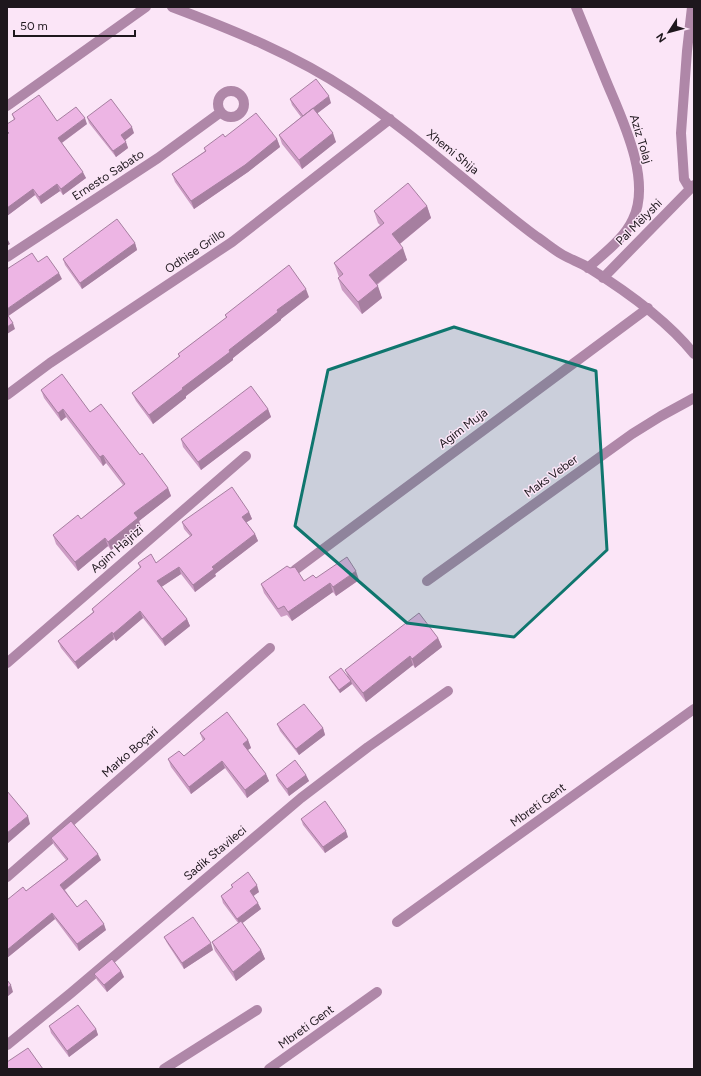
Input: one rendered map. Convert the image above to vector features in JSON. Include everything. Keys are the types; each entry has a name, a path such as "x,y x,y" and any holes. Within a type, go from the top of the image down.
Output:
{"street":[{"path":"7,106 146,7"},
{"name":"Xhemi Shija","path":"172,7 207,20 300,61 349,91 390,119 537,237 563,255 588,268 648,308 674,331 694,354"},
{"name":"Aziz Tolaj","path":"576,7 628,134 637,168 640,195 634,219 620,239 588,268"},
{"path":"692,7 681,132 684,179 692,187"},
{"name":"Ernesto Sabato","path":"7,257 158,158 221,112"},
{"name":"Odhise Grillo","path":"7,395 50,363 232,242 390,119"},
{"name":"Pal Mëlyshi","path":"603,278 692,187"},
{"name":"Agim Muja","path":"295,570 648,308"},
{"name":"Maks Veber","path":"427,581 632,434 694,398"},
{"name":"Agim Hajrizi","path":"7,662 246,456"},
{"name":"Marko Boçari","path":"7,877 270,648"},
{"name":"Sadik Stavileci","path":"7,1045 301,798 368,747 448,691"},
{"name":"Mbreti Gent","path":"397,922 694,709"},
{"name":"Mbreti Gent","path":"269,1069 377,992"},
{"path":"164,1069 257,1010"}],"highlighted area":[{"path":"454,327 596,371 607,550 514,637 407,623 295,526 328,370"}],"building":[{"path":"316,79 329,96 303,116 290,99"},
{"path":"39,95 57,121 76,107 85,118 58,138 83,172 61,189 57,184 39,197 33,189 7,208 7,134 9,133 7,131 7,124 15,119 12,114"},
{"path":"111,99 132,127 121,135 126,142 113,151 87,117"},
{"path":"313,108 333,133 299,160 279,135"},
{"path":"256,113 277,139 245,165 191,201 172,174 206,151 204,148 223,134 225,137"},
{"path":"408,183 427,206 392,234 403,248 369,275 378,286 358,302 338,278 343,274 334,263 384,223 374,211"},
{"path":"117,219 135,243 80,283 63,259"},
{"path":"32,253 38,262 47,256 59,273 7,309 7,269"},
{"path":"289,265 306,289 277,310 278,312 229,350 230,352 149,415 132,393 180,356 178,354 227,317 225,315"},
{"path":"7,314 13,323 7,327"},
{"path":"62,374 90,412 101,404 140,455 142,453 168,488 134,513 138,518 108,542 105,538 75,562 53,535 78,515 81,519 125,484 103,455 100,457 63,409 58,413 41,390"},
{"path":"251,386 268,409 198,462 181,439"},
{"path":"232,487 249,512 242,517 255,534 212,567 214,569 193,585 179,567 157,581 187,619 162,639 140,611 113,634 112,632 75,662 58,641 94,612 92,609 141,567 138,563 151,554 156,563 192,535 182,522"},
{"path":"347,557 356,571 333,587 330,583 288,612 284,606 278,609 261,584 287,566 290,568 295,567 304,581 313,575 316,578"},
{"path":"419,613 438,638 412,659 410,656 363,693 345,670"},
{"path":"341,668 351,681 339,690 329,677"},
{"path":"304,704 323,728 296,749 277,724"},
{"path":"227,712 248,740 243,744 266,774 245,790 222,761 189,787 168,759 179,751 184,756 205,739 200,733"},
{"path":"295,760 306,775 287,789 276,775"},
{"path":"7,791 28,816 7,833"},
{"path":"325,801 346,831 323,847 301,819"},
{"path":"71,821 98,854 60,885 77,907 86,900 104,924 77,944 52,913 7,950 7,900 23,887 26,891 68,859 51,838"},
{"path":"248,872 257,885 250,891 258,903 237,919 221,896 233,887 231,885"},
{"path":"193,917 211,943 182,963 164,937"},
{"path":"241,921 261,950 233,972 212,942"},
{"path":"112,959 121,971 104,985 94,974"},
{"path":"7,980 11,985 7,988"},
{"path":"78,1005 96,1029 67,1051 49,1026"},
{"path":"28,1048 43,1069 7,1069 7,1062"}]}
